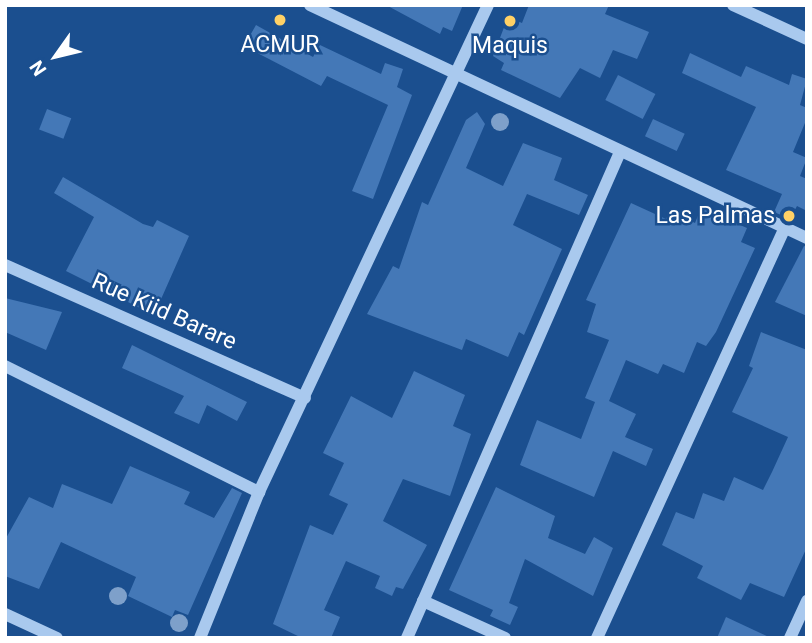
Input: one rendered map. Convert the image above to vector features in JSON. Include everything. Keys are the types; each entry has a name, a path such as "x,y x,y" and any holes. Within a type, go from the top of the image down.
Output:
{"street":[{"path":"310,5 454,76 807,238"},
{"path":"200,638 259,492 488,5"},
{"path":"733,5 807,39"},
{"path":"407,638 620,152"},
{"path":"597,638 785,228"},
{"name":"Rue Kiid Barare","path":"5,265 305,398"},
{"path":"5,366 259,492"},
{"path":"423,601 505,638"},
{"path":"790,638 807,601"},
{"path":"5,614 57,638"}],"building":[{"path":"386,5 463,5 452,31 443,27 440,34"},
{"path":"529,5 609,5 605,14 649,32 637,59 613,50 600,78 580,68 560,98 501,70 504,63 493,56 508,17 522,23"},
{"path":"256,25 313,57 320,45 381,74 385,63 403,69 397,87 412,95 373,199 352,191 388,105 327,76 321,86 244,46"},
{"path":"690,53 741,77 746,66 789,85 792,74 807,79 800,105 807,108 807,118 793,152 807,158 800,176 807,179 807,211 797,206 790,219 774,212 782,194 726,170 756,107 682,73"},
{"path":"618,75 655,94 643,119 605,100"},
{"path":"47,109 71,118 63,139 39,130"},
{"path":"477,112 485,124 466,168 503,186 523,143 562,158 554,180 588,195 579,215 527,194 513,225 562,249 524,335 519,332 508,357 466,339 462,350 367,314 393,266 399,269 422,202 428,205 466,120"},
{"path":"653,119 685,134 677,151 645,136"},
{"path":"63,177 143,224 153,227 157,220 189,236 154,315 66,271 94,217 54,193"},
{"path":"631,203 666,219 670,211 695,223 701,208 747,228 741,242 755,248 716,332 706,346 697,342 684,373 663,364 658,374 626,360 609,401 636,414 625,437 653,449 646,466 613,451 594,497 520,465 537,420 581,439 595,402 585,398 609,340 587,332 596,304 586,300"},
{"path":"804,246 807,247 807,316 775,302"},
{"path":"5,298 62,312 46,350 5,332"},
{"path":"761,332 807,350 807,547 784,597 750,583 741,600 697,578 703,566 662,545 676,512 694,519 703,493 724,501 734,477 763,490 772,472 788,437 732,412 753,368 749,366"},
{"path":"132,345 247,402 237,421 207,405 199,424 174,413 184,396 122,368"},
{"path":"414,371 465,395 453,426 471,434 450,496 403,479 383,521 427,545 403,589 396,587 392,596 375,588 380,576 346,561 324,610 340,617 331,638 302,638 273,624 310,525 333,535 348,504 329,495 344,463 323,453 351,396 392,418"},
{"path":"130,466 190,492 184,504 214,518 232,488 242,493 188,615 175,610 172,617 128,596 136,577 61,542 39,589 5,576 5,540 29,497 53,508 62,484 112,504"},
{"path":"496,487 555,516 548,538 585,554 594,537 613,548 593,596 525,559 509,603 518,607 510,625 490,616 493,610 449,590"},
{"path":"726,617 771,638 717,638"}],"place":[{"name":"ACMUR","path":"280,20"},
{"name":"Maquis","path":"510,21"},
{"name":"Las Palmas","path":"789,216"}]}
